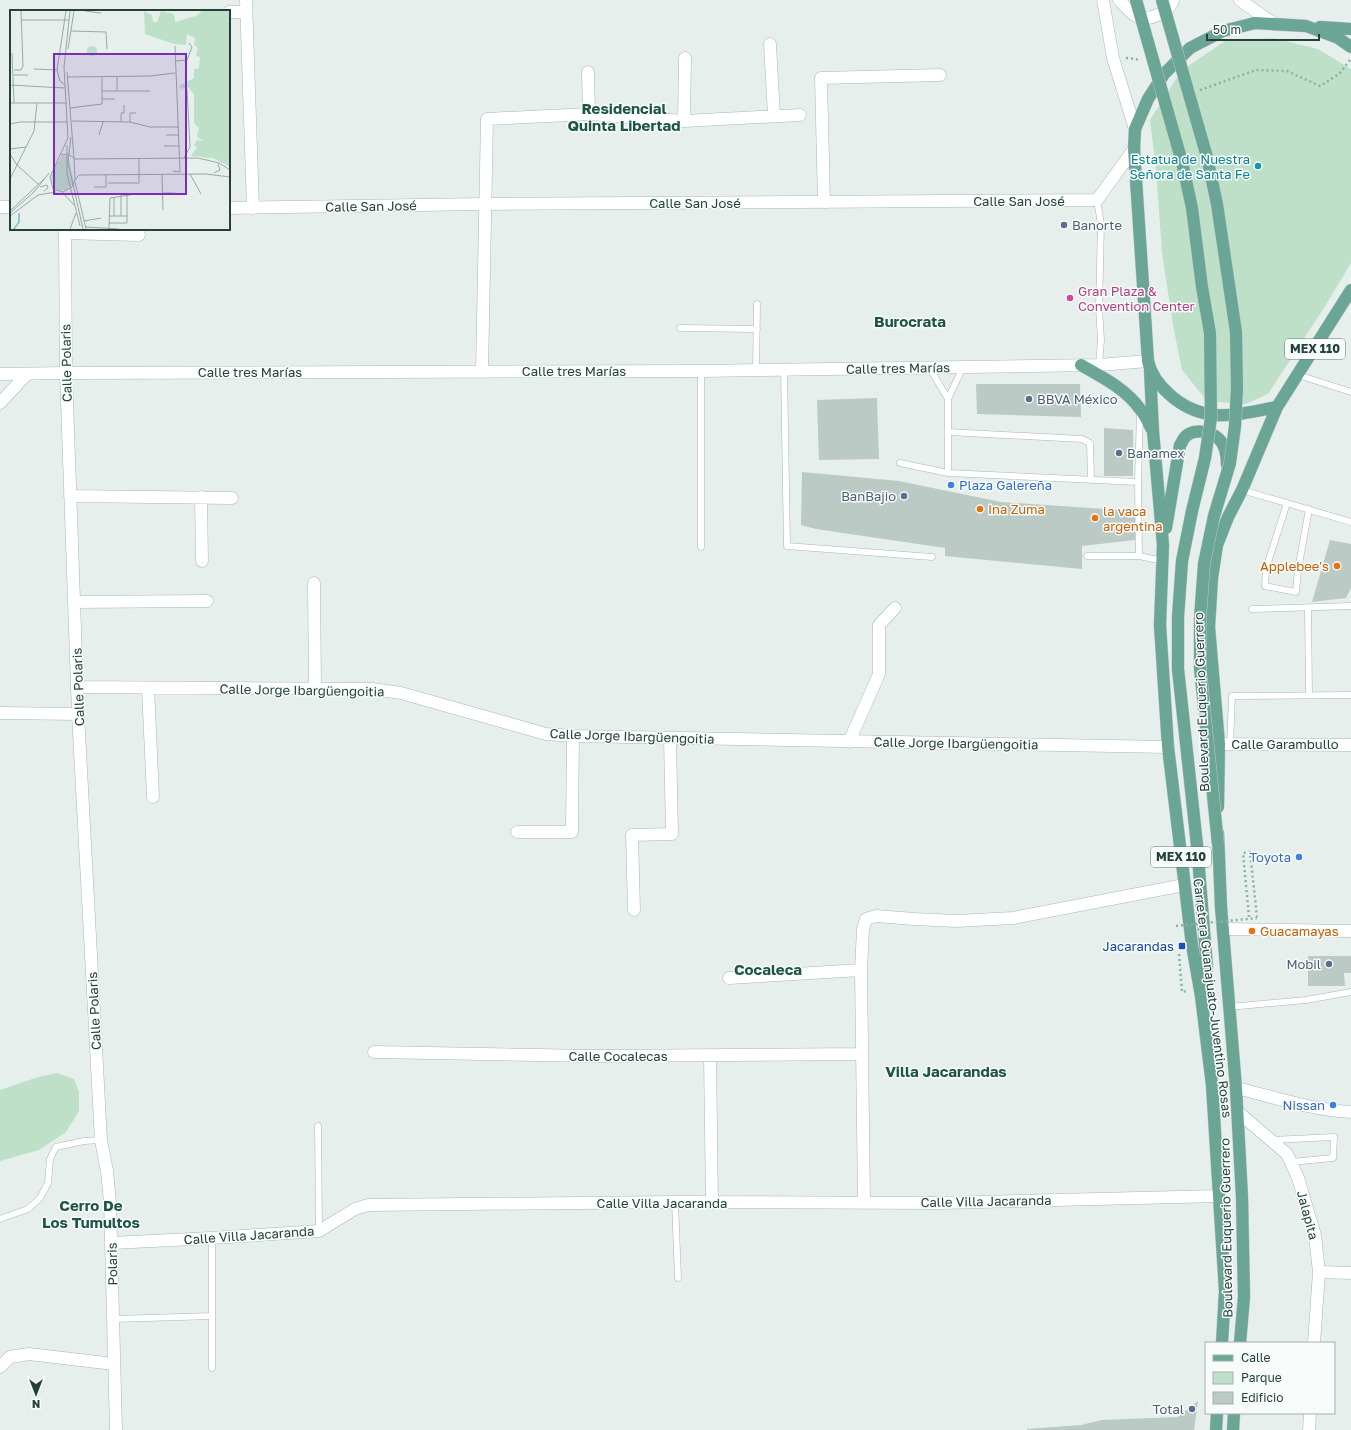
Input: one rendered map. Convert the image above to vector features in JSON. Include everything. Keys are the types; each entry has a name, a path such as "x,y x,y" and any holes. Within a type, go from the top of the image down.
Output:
{"main road":[{"path":"1136,0 1182,162 1192,208 1202,287 1210,332 1211,418 1205,458 1182,560 1178,617 1178,669 1197,845 1207,967 1201,996"},
{"path":"1162,0 1207,157 1217,204 1236,332 1238,388 1235,426 1230,463 1214,516 1204,564 1200,619 1200,668 1218,844"},
{"name":"MEX 110","path":"1351,47 1338,38 1306,26 1255,23 1223,31 1190,48 1164,74 1148,99 1135,129 1134,148 1149,366 1160,386 1180,404 1203,414 1214,416 1235,416 1277,407 1351,290"},
{"path":"1306,26 1351,29"},
{"path":"1081,365 1106,378 1127,394 1140,408 1153,431"},
{"name":"Carretera Guanajuato-Juventino Rosas","path":"1149,366 1163,545 1160,625 1168,747 1184,885 1201,996 1212,1085 1225,1291 1222,1342"},
{"name":"Boulevard Euquerio Guerrero","path":"1240,1342 1244,1297 1242,1197 1238,1112 1222,929 1218,844 1224,744 1209,627 1212,578 1217,545 1277,407"},
{"path":"1163,545 1180,445 1185,437 1192,432 1201,431 1212,434 1219,439 1225,448 1227,456 1227,469 1224,488 1211,537 1210,549 1212,578"},
{"path":"1216,1430 1218,1414"},
{"path":"1233,1430 1234,1414"}],"street":[{"path":"1102,0 1113,58 1135,129"},
{"path":"1119,0 1132,13 1139,17 1148,18 1160,14 1168,9 1173,0"},
{"path":"1240,0 1274,24"},
{"path":"230,12 246,6 253,208"},
{"path":"770,44 774,116"},
{"path":"684,121 685,58"},
{"path":"588,72 589,114"},
{"path":"824,202 821,78 940,75"},
{"path":"482,371 487,119 589,114 684,121 800,115"},
{"path":"1097,200 1134,148"},
{"name":"Calle San José","path":"230,208 485,204 1097,200"},
{"name":"Calle Polaris","path":"101,1140 78,714 66,372 65,234 139,235"},
{"name":"Calle tres Marías","path":"0,374 66,372 701,371 1081,365 1149,366"},
{"path":"0,403 27,374"},
{"path":"70,496 232,498"},
{"path":"200,497 202,560"},
{"path":"314,583 315,689"},
{"path":"74,602 207,602"},
{"path":"849,742 880,674 880,625 895,608"},
{"name":"Calle Jorge Ibargüengoitia","path":"78,687 372,689 401,693 546,734 572,736 1168,747"},
{"path":"148,688 153,797"},
{"path":"0,713 78,714"},
{"path":"517,832 572,832 572,736"},
{"path":"634,910 632,835 672,834 670,738"},
{"name":"Calle Garambullo","path":"1224,744 1351,745"},
{"path":"864,1204 861,970 863,929 866,919 876,916 957,921 1013,918 1184,885"},
{"path":"1222,929 1351,931"},
{"path":"730,978 861,970"},
{"name":"Calle Cocalecas","path":"374,1052 595,1056 862,1054"},
{"path":"710,1056 712,1203"},
{"path":"1236,1088 1314,1107 1339,1112 1351,1112"},
{"name":"Jalapita","path":"1238,1112 1287,1154 1298,1178 1315,1234 1319,1272 1314,1342"},
{"name":"Polaris","path":"101,1140 107,1171 110,1202 116,1430"},
{"name":"Calle Villa Jacaranda","path":"112,1244 319,1230 355,1209 368,1205 675,1202 864,1204 1220,1196"},
{"path":"1319,1272 1351,1273"},
{"path":"0,1367 10,1357 29,1354 114,1364"},
{"path":"1309,1430 1310,1414"}],"lane":[{"path":"1097,200 1101,224 1099,308 1101,340 1099,365"},
{"path":"756,370 758,304"},
{"path":"680,328 757,329"},
{"path":"929,367 948,399"},
{"path":"948,473 948,399 963,367"},
{"path":"784,369 787,546 932,557"},
{"path":"701,371 701,547"},
{"path":"1298,375 1351,392"},
{"path":"1139,556 1138,482 1140,408"},
{"path":"948,432 1082,439 1090,443 1091,479"},
{"path":"900,463 948,473 1138,482"},
{"path":"1242,490 1351,522"},
{"path":"1287,503 1266,569 1264,586 1296,592 1298,570 1309,509"},
{"path":"1087,556 1139,556 1163,561"},
{"path":"1252,609 1351,606"},
{"path":"1308,608 1309,695"},
{"path":"1224,744 1232,696 1351,695"},
{"path":"1229,1007 1306,1000 1351,992"},
{"path":"318,1126 319,1230"},
{"path":"1271,1140 1334,1137 1333,1158 1291,1162"},
{"path":"0,1219 28,1209 40,1198 48,1183 50,1159 56,1147 84,1141 101,1140"},
{"path":"675,1202 678,1278"},
{"path":"212,1238 212,1368"},
{"path":"114,1319 212,1316"}],"path":[{"path":"1113,58 1136,59 1144,63"},
{"path":"1198,90 1256,70 1287,71 1320,86 1339,74 1351,58"},
{"path":"1176,926 1257,918 1250,852 1243,853 1251,929"}],"green space":[{"path":"1273,38 1318,49 1351,69 1351,263 1268,394 1246,404 1207,401 1182,370 1173,325 1162,253 1156,170 1150,120 1181,71 1225,41"},
{"path":"57,1073 74,1079 79,1092 79,1111 66,1132 39,1150 0,1161 0,1090 38,1077"}],"building":[{"name":"BBVA México","path":"976,384 1080,384 1081,417 977,414"},
{"path":"877,398 879,459 819,460 817,400"},
{"name":"Banamex","path":"1104,428 1133,430 1133,476 1104,476"},
{"path":"802,472 899,481 1001,502 1135,511 1135,540 1082,546 1082,569 945,556 945,548 816,529 801,525"},
{"name":"Applebee's","path":"1330,540 1351,544 1351,588 1346,598 1312,602"},
{"name":"Mobil","path":"1308,956 1351,956 1351,973 1344,973 1345,986 1308,986"},
{"name":"Total","path":"1198,1401 1194,1430 1027,1430 1081,1425 1102,1420 1178,1417"}],"place":[{"name":"Estatua de Nuestra Señora de Santa Fe","path":"1258,166"},
{"name":"Banorte","path":"1064,225"},
{"name":"Gran Plaza & Convention Center","path":"1070,298"},
{"name":"BBVA México","path":"1029,399"},
{"name":"Banamex","path":"1119,453"},
{"name":"Plaza Galereña","path":"951,485"},
{"name":"BanBajio","path":"904,496"},
{"name":"Ina Zuma","path":"980,509"},
{"name":"la vaca argentina","path":"1095,518"},
{"name":"Applebee's","path":"1337,566"},
{"name":"Toyota","path":"1299,857"},
{"name":"Guacamayas","path":"1252,931"},
{"name":"Jacarandas","path":"1182,946"},
{"name":"Mobil","path":"1329,964"},
{"name":"Nissan","path":"1333,1105"},
{"name":"Total","path":"1192,1409"}],"district":[{"name":"Residencial Quinta Libertad","path":"624,118"},
{"name":"Burocrata","path":"910,322"},
{"name":"Cocaleca","path":"768,970"},
{"name":"Villa Jacarandas","path":"946,1072"},
{"name":"Cerro De Los Tumultos","path":"91,1214"}]}
